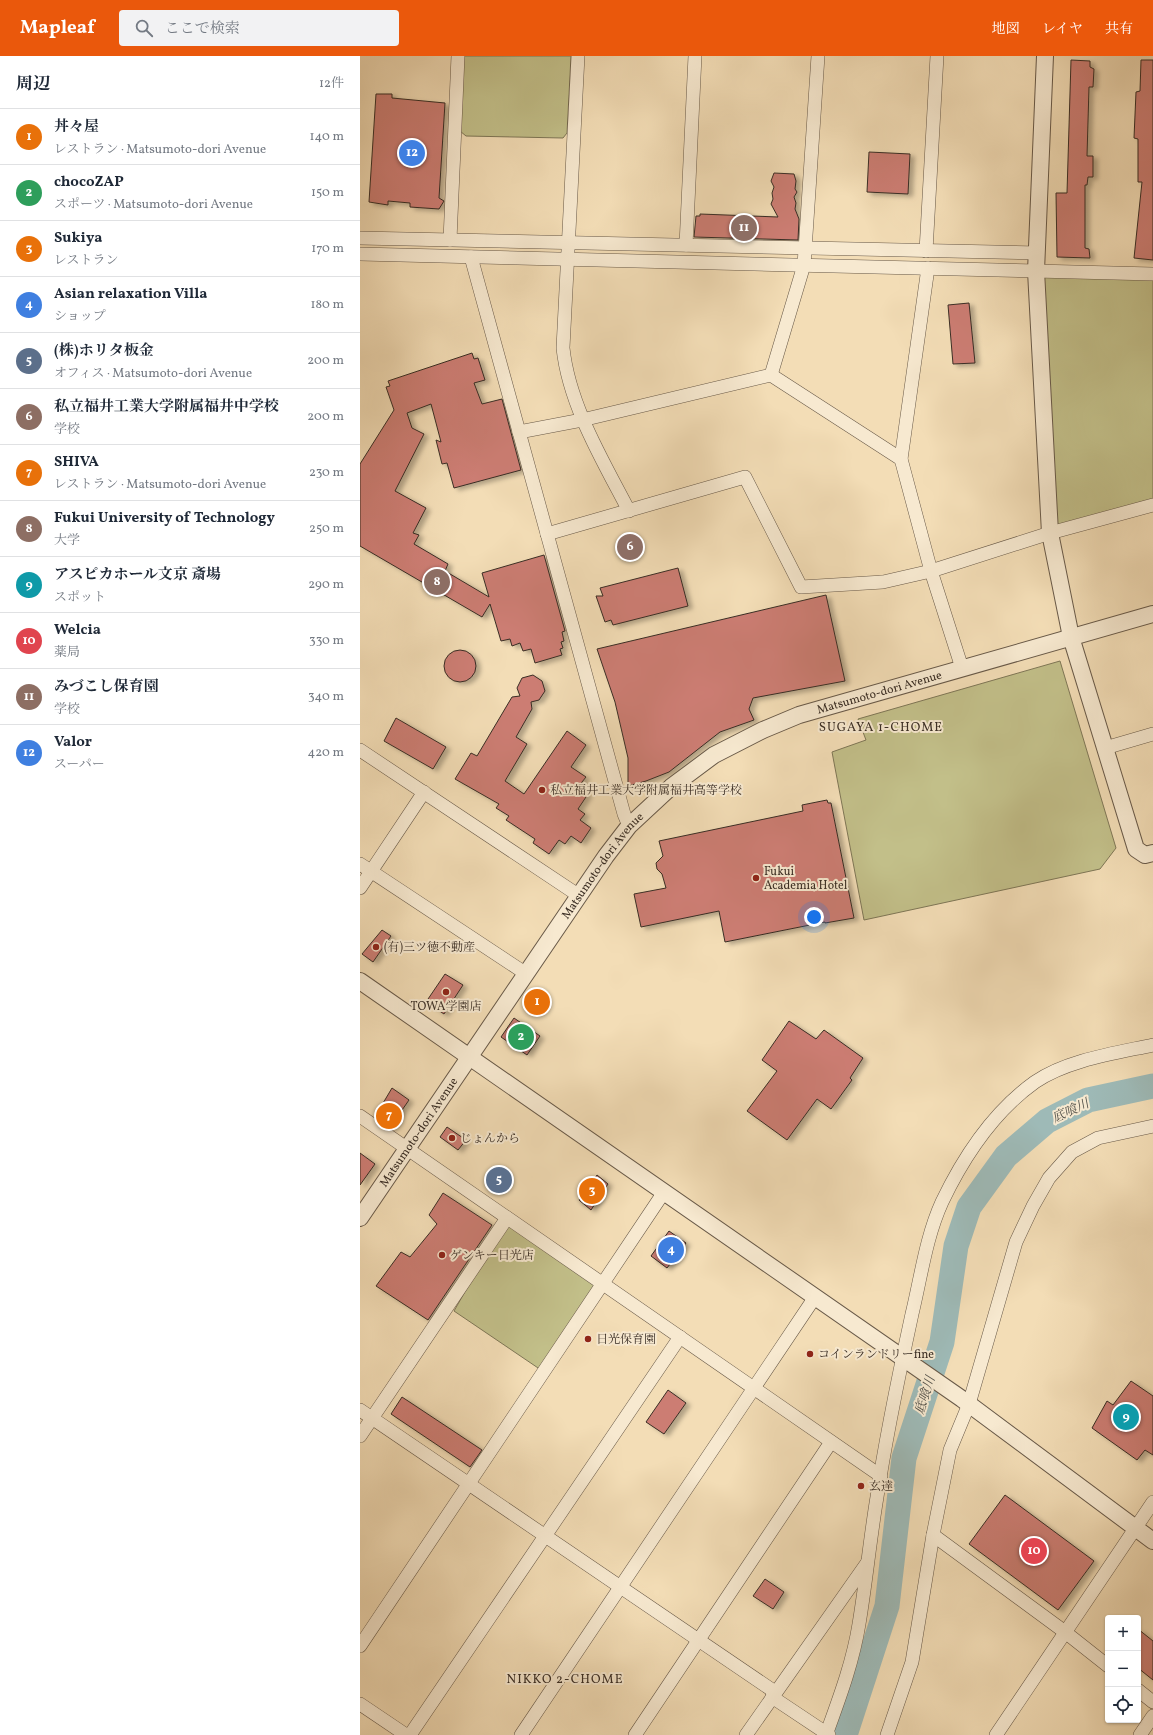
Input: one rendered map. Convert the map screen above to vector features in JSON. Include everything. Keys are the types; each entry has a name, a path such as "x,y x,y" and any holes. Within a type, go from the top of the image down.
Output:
{"street":[{"path":"450,240 458,56"},
{"path":"578,56 569,259 563,348 564,360 582,420 629,511"},
{"path":"686,245 695,56"},
{"path":"771,375 804,265 818,56"},
{"path":"926,251 937,56"},
{"path":"1045,56 1036,271 1050,533 1071,637 1136,849 1145,855 1153,853"},
{"path":"360,238 1037,253"},
{"path":"360,254 1153,274"},
{"path":"471,257 624,814 630,826"},
{"path":"928,268 901,459 931,571 962,668"},
{"path":"519,432 582,420 771,375 901,459"},
{"path":"547,534 745,477 801,586 883,582 931,571 1050,533 1153,505"},
{"name":"Matsumoto-dori Avenue","path":"360,1218 468,1056 578,896 630,826 671,786 714,756 749,736 799,715 1153,614"},
{"path":"1105,748 1153,734"},
{"path":"360,750 578,896"},
{"path":"360,888 424,792"},
{"path":"360,864 525,973"},
{"path":"360,981 966,1401 1153,1541"},
{"path":"360,1410 699,1640 827,1735 852,1656 859,1624 880,1476 907,1361 929,1240 942,1203 963,1162 989,1125 1010,1103 1037,1081 1068,1065 1153,1045"},
{"path":"360,1116 880,1476"},
{"path":"887,1735 912,1662 933,1535 950,1450 1016,1242 1033,1206 1049,1178 1072,1152 1098,1138 1153,1126"},
{"path":"360,1646 664,1192"},
{"path":"360,1436 507,1218"},
{"path":"521,1735 815,1297"},
{"path":"410,1735 680,1338"},
{"path":"635,1735 832,1442"},
{"path":"996,1735 1153,1502"},
{"path":"933,1535 1065,1632 1105,1664"},
{"path":"746,1735 773,1694 868,1562"},
{"path":"1141,1692 1153,1702"},
{"path":"360,1704 406,1735"},
{"path":"1140,1735 1153,1716"}],"shaded area":[{"path":"464,56 571,56 567,133 563,138 466,136 460,131"},
{"path":"1043,271 1153,274 1153,505 1050,533"},
{"path":"1060,661 1116,848 1100,869 864,920 832,752 866,740 858,719"},
{"path":"507,1218 603,1284 544,1372 454,1311"}],"building":[{"path":"1071,60 1090,61 1090,67 1094,69 1093,87 1089,87 1087,156 1093,156 1093,177 1088,177 1087,185 1085,185 1085,248 1089,249 1090,258 1057,257 1056,193 1067,193"},
{"path":"1141,60 1153,60 1153,260 1134,258 1142,182 1138,182 1138,139 1134,138 1136,92 1140,91"},
{"path":"376,94 392,94 392,98 445,103 439,198 444,201 439,209 410,207 410,203 388,201 388,205 369,202"},
{"path":"869,152 910,154 908,194 867,192"},
{"path":"774,173 794,174 796,181 795,189 797,192 794,197 796,203 795,209 799,219 798,240 694,237 696,216 700,216 700,214 778,217 771,204 774,187 771,181"},
{"path":"969,303 975,363 953,364 948,305"},
{"path":"472,353 474,359 478,358 485,380 474,383 482,404 502,399 521,470 454,488 447,463 442,464 436,440 441,442 431,404 407,413 412,428 424,434 395,491 426,508 413,533 419,535 414,544 448,564 445,571 489,597 482,573 544,555 565,631 562,632 564,641 561,642 563,648 560,649 562,655 535,663 531,649 523,651 520,643 512,646 510,639 501,641 490,604 482,617 360,546 360,464 394,410 386,387 390,386 388,381"},
{"path":"678,568 688,606 613,625 611,620 605,622 596,596 603,596 600,588"},
{"path":"826,595 845,681 753,698 749,709 754,720 720,732 669,772 628,786 628,758 615,702 597,649"},
{"path":"460,650 469,653 473,657 476,666 473,675 469,679 460,682 451,679 447,675 444,666 447,657 451,653"},
{"path":"533,675 542,681 545,691 539,700 531,702 532,709 516,737 527,744 505,781 524,794 567,731 586,745 571,767 586,777 578,787 588,794 578,809 585,814 580,820 591,828 581,843 571,836 565,844 559,840 549,854 533,843 535,839 506,820 509,816 496,808 499,804 455,779 471,753 477,756 512,697 520,696 517,688 522,678"},
{"path":"396,718 446,747 433,769 384,741"},
{"path":"827,800 828,803 831,803 854,918 825,922 725,942 719,911 641,927 634,894 666,888 662,874 657,869 656,863 663,856 659,841 803,811 802,805"},
{"path":"382,930 391,936 373,962 362,954"},
{"path":"445,974 463,985 444,1014 426,1002"},
{"path":"514,1018 540,1036 527,1055 501,1037"},
{"path":"789,1021 816,1039 824,1030 863,1058 850,1078 852,1080 831,1109 817,1099 787,1140 747,1111 777,1071 762,1060"},
{"path":"392,1088 409,1100 391,1126 376,1115"},
{"path":"447,1127 466,1140 458,1150 440,1137"},
{"path":"360,1153 375,1164 360,1185"},
{"path":"597,1175 608,1184 591,1210 579,1200"},
{"name":"ゲンキー日光店","path":"443,1193 492,1225 428,1320 376,1286 401,1252 410,1257 437,1224 429,1215"},
{"path":"669,1231 686,1243 667,1268 651,1256"},
{"path":"1131,1381 1153,1396 1153,1455 1145,1450 1137,1460 1092,1428 1107,1401 1113,1405"},
{"path":"668,1390 686,1403 664,1434 646,1422"},
{"path":"402,1397 482,1450 470,1467 391,1414"},
{"path":"1005,1495 1094,1561 1058,1610 969,1544"},
{"path":"765,1579 784,1592 773,1609 753,1596"},
{"path":"1141,1631 1153,1641 1153,1680 1141,1670"}],"waterway":[{"name":"底喰川","path":"845,1735 887,1606 904,1458 942,1342 956,1246 969,1207 1006,1156 1047,1121 1088,1100 1153,1086"}],"place":[{"name":"Valor","path":"412,153"},
{"name":"みづこし保育園","path":"744,228"},
{"name":"私立福井工業大学附属福井中学校","path":"630,547"},
{"name":"Fukui University of Technology","path":"437,582"},
{"name":"私立福井工業大学附属福井高等学校","path":"542,790"},
{"name":"Fukui Academia Hotel","path":"756,878"},
{"name":"(有)三ツ徳不動産","path":"376,947"},
{"name":"TOWA学園店","path":"446,992"},
{"name":"丼々屋","path":"537,1002"},
{"name":"chocoZAP","path":"521,1037"},
{"name":"SHIVA","path":"389,1116"},
{"name":"じょんから","path":"452,1138"},
{"name":"(株)ホリタ板金","path":"499,1180"},
{"name":"Sukiya","path":"592,1191"},
{"name":"Asian relaxation Villa","path":"671,1250"},
{"name":"ゲンキー日光店","path":"442,1255"},
{"name":"日光保育園","path":"588,1339"},
{"name":"コインランドリーfine","path":"810,1354"},
{"name":"アスピカホール文京 斎場","path":"1126,1417"},
{"name":"玄達","path":"861,1486"},
{"name":"Welcia","path":"1034,1551"}],"district":[{"name":"SUGAYA 1-CHOME","path":"881,726"},
{"name":"NIKKO 2-CHOME","path":"565,1678"}]}
